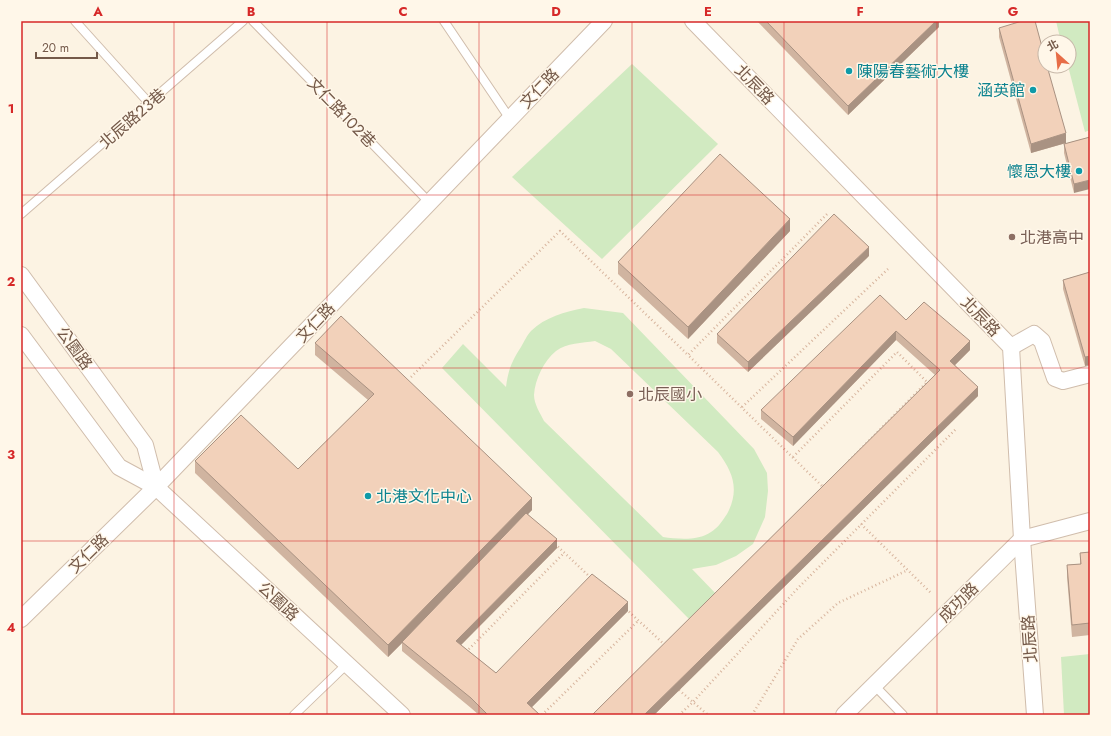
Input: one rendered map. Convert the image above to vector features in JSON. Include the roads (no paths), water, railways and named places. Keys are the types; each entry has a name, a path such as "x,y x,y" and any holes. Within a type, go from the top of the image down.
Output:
{"street":[{"name":"文仁路","path":"21,618 156,487 604,21"},
{"name":"北辰路","path":"694,21 1011,347 1022,539 1035,715"},
{"name":"公園路","path":"21,275 145,445 156,487"},
{"path":"1011,347 1034,334 1042,341 1055,378 1063,381 1090,374"},
{"name":"公園路","path":"21,335 119,467 156,487 402,715"},
{"name":"成功路","path":"844,715 1022,539 1090,521"}],"lane":[{"path":"75,21 149,103"},
{"name":"北辰路23巷","path":"21,214 243,21"},
{"name":"文仁路102巷","path":"253,21 430,202"},
{"path":"444,21 510,120"},
{"path":"294,715 347,664"},
{"path":"874,685 903,715"}],"place":[{"name":"陳陽春藝術大樓","path":"849,71"},
{"name":"涵英館","path":"1033,90"},
{"name":"懷恩大樓","path":"1079,171"},
{"name":"北港高中","path":"1012,237"},
{"name":"北辰國小","path":"630,394"},
{"name":"北港文化中心","path":"368,496"}]}
